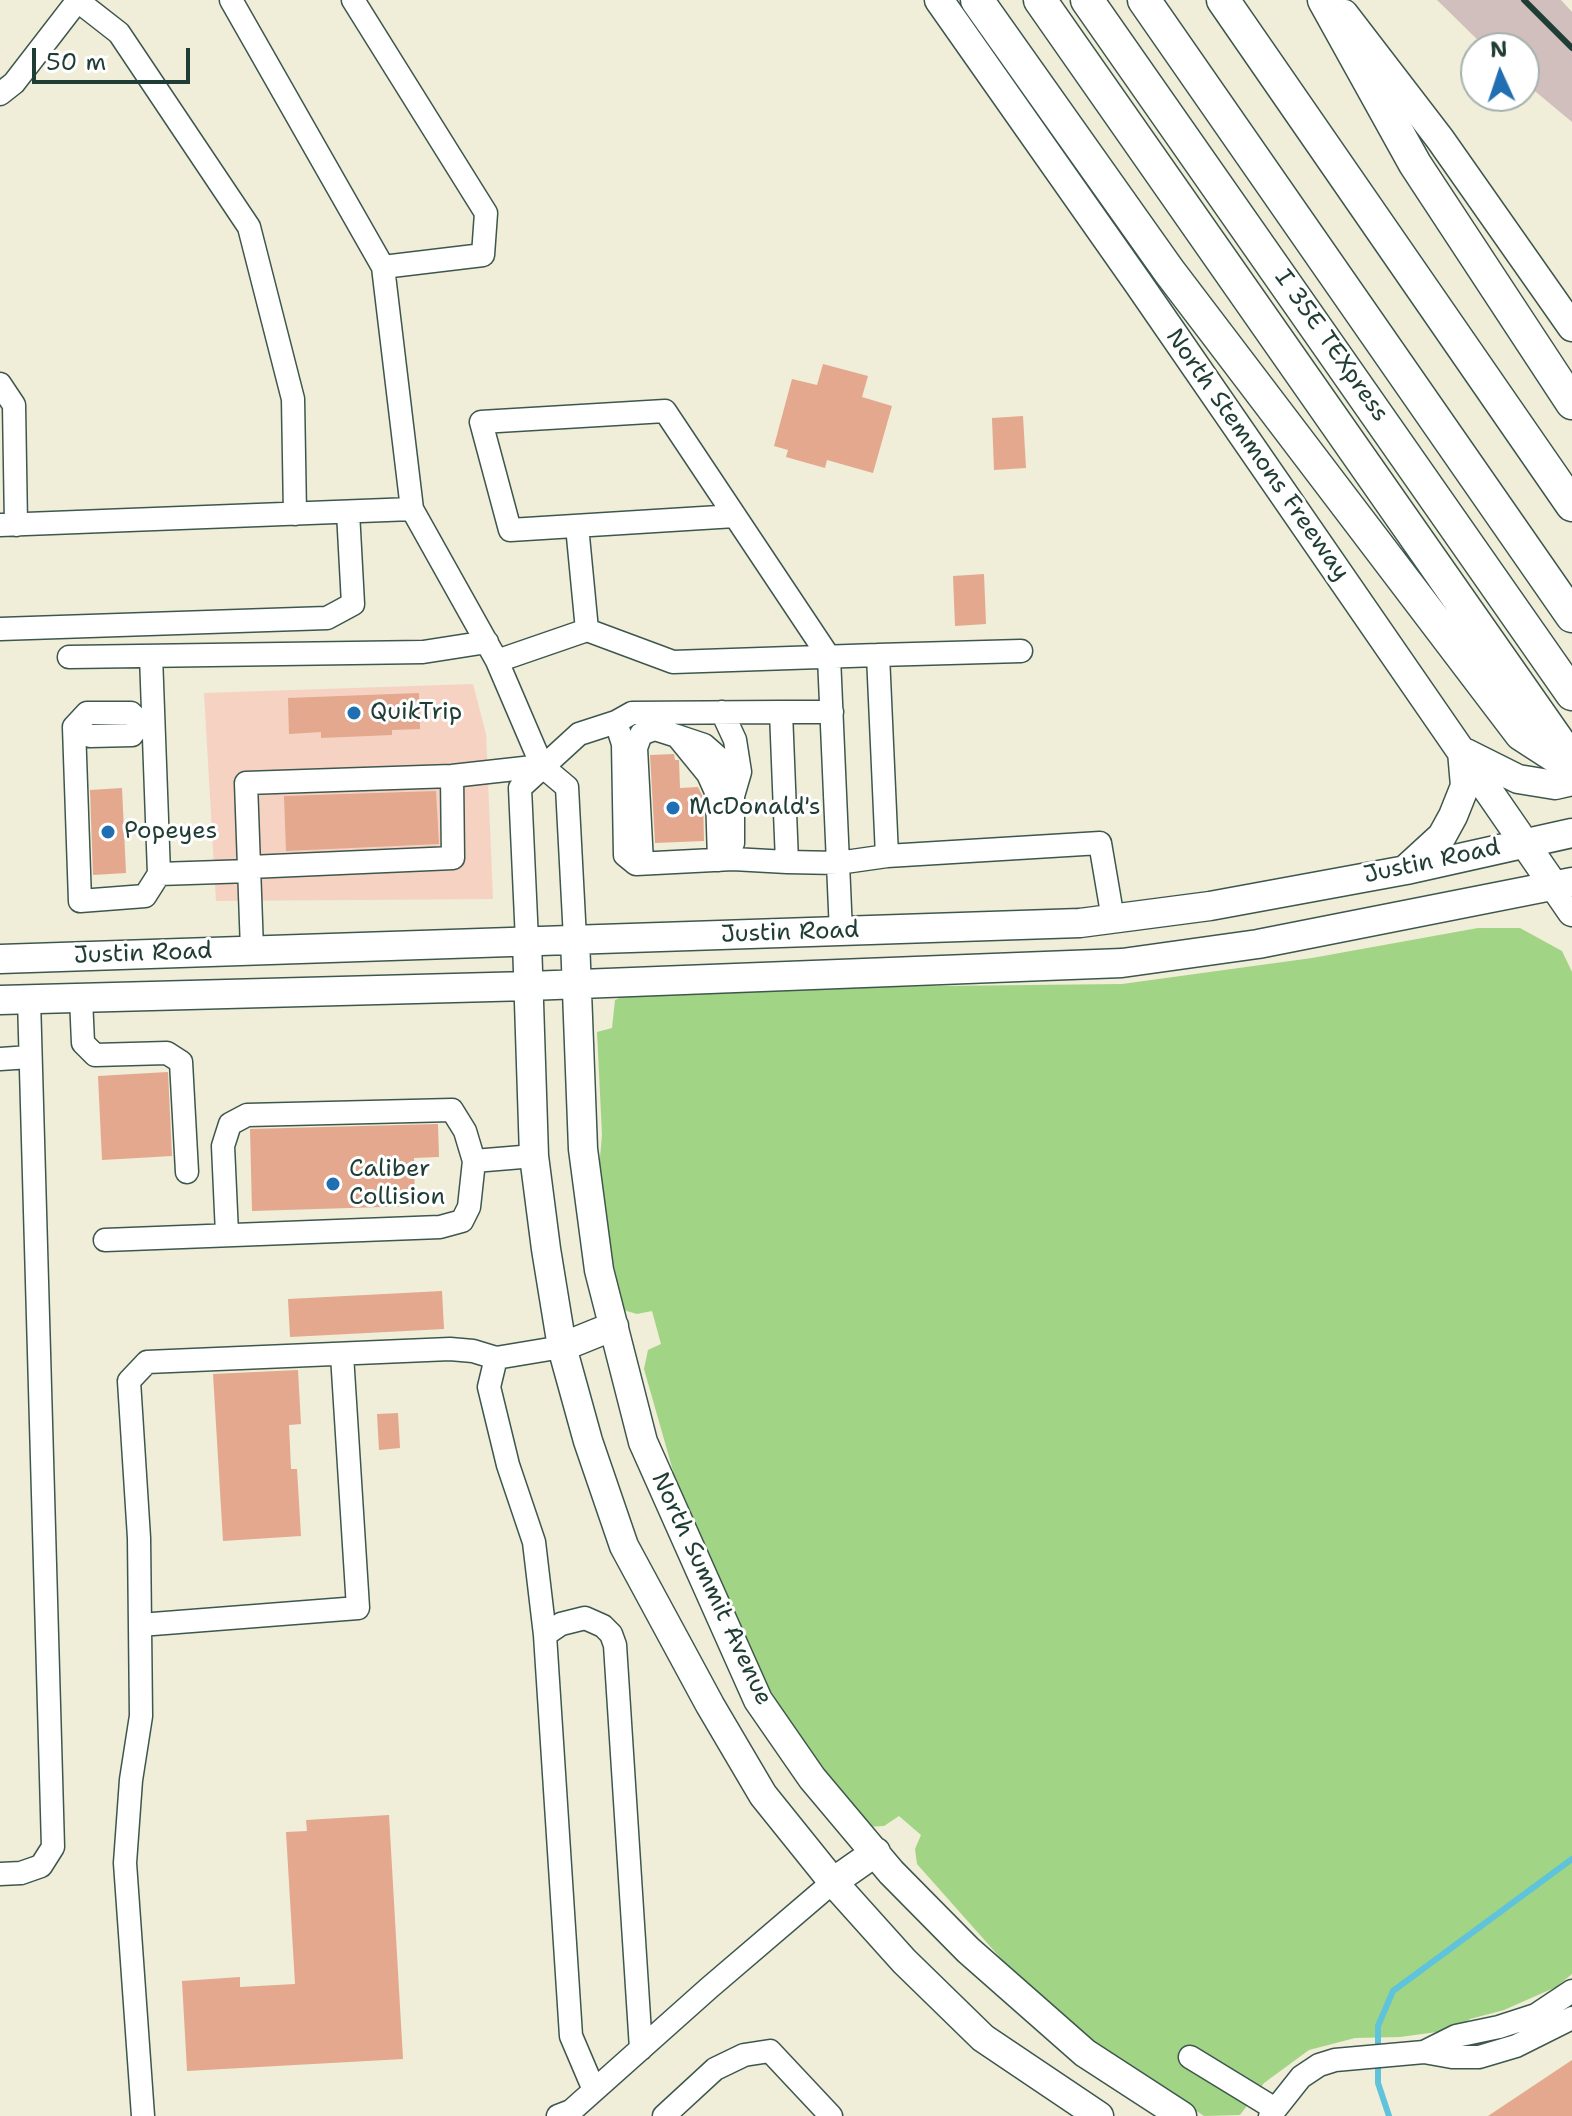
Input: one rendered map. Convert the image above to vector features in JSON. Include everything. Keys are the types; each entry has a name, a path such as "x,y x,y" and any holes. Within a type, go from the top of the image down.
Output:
{"highway":[{"path":"977,0 1169,271 1521,734 1572,767"},
{"path":"1040,0 1572,760"},
{"name":"I 35E TEXpress","path":"1087,0 1565,683"},
{"path":"1144,0 1572,616"},
{"path":"1223,0 1572,505"},
{"path":"1324,0 1415,164 1572,403"}],"main road":[{"name":"North Stemmons Freeway","path":"939,0 1525,841 1563,883 1572,912"},
{"path":"1333,0 1440,139 1572,327"},
{"path":"1462,750 1518,779 1555,785 1572,781"},
{"path":"1406,870 1442,836 1453,816 1465,786 1462,750"},
{"name":"Justin Road","path":"0,959 841,932 1113,919 1210,906 1406,870 1525,841 1572,833"},
{"name":"Justin Road","path":"0,1000 529,986 1122,963 1258,944 1563,883"},
{"name":"North Summit Avenue","path":"575,939 583,1149 599,1270 643,1442 758,1700 812,1778 891,1872 968,1950 1073,2042 1182,2116"},
{"name":"North Summit Avenue","path":"527,941 534,1156 546,1249 562,1347 588,1441 624,1546 710,1705 763,1795 833,1882 904,1961 983,2038 1099,2116"},
{"path":"562,1347 614,1326"},
{"path":"833,1882 876,1852"}],"street":[{"path":"0,94 14,83 78,0 119,33 249,227 293,399 295,514"},
{"path":"231,0 383,267 412,509 492,651 542,766 567,787 575,939"},
{"path":"353,0 486,213 483,255 383,267"},
{"path":"0,384 14,405 8,525 412,509"},
{"path":"735,516 510,530 481,422 665,411 735,516 829,657 841,932"},
{"path":"0,629 327,618 353,604 348,512"},
{"path":"577,526 587,630"},
{"path":"69,657 492,651 587,630 673,662 1021,651"},
{"path":"878,655 887,856"},
{"path":"147,723 131,713 87,713 74,727 80,901 145,896 159,874 147,723 151,656"},
{"path":"722,712 735,740 740,772 733,796 726,860"},
{"path":"781,712 787,862"},
{"path":"527,941 520,788 579,734 616,722 632,713 832,712"},
{"path":"616,722 623,744 625,855 636,864 726,860 838,863 887,856 1100,843 1113,919"},
{"path":"642,863 637,742 641,734 655,729 677,736 708,774 717,794 726,860"},
{"path":"252,950 246,783 452,776 542,766"},
{"path":"159,874 453,858 452,776"},
{"path":"81,998 83,1043 95,1055 167,1053 181,1062 187,1172"},
{"path":"0,1874 21,1873 41,1866 53,1847 29,999"},
{"path":"0,1059 30,1057"},
{"path":"105,1240 440,1227 462,1221 469,1207 474,1161 465,1131 452,1110 247,1115 230,1124 223,1146 227,1234"},
{"path":"474,1161 534,1156"},
{"path":"143,2116 125,1863 131,1780 141,1716 139,1538 129,1381 147,1362 450,1349 473,1351 496,1358 562,1347"},
{"path":"140,1625 358,1608 342,1355"},
{"path":"496,1358 489,1387 508,1465 534,1542 545,1635 571,2036 594,2090"},
{"path":"545,1635 561,1624 585,1618 603,1626 615,1645 641,2049"},
{"path":"558,2116 571,2111 833,1882"},
{"path":"1424,2052 1456,2036 1536,2015 1572,1991"},
{"path":"1190,2057 1272,2112 1301,2077 1319,2065 1335,2060 1424,2052 1479,2057 1516,2046 1572,2018"},
{"path":"664,2116 715,2069 744,2055 763,2051 770,2051 831,2116"}],"shaded area":[{"path":"1437,0 1561,0 1572,12 1572,122 1540,95 1540,32 1470,32"},
{"path":"473,684 486,734 493,899 216,901 204,693"}],"green space":[{"path":"1478,928 1520,928 1562,951 1572,972 1572,1974 1556,1987 1504,2010 1470,2019 1459,2029 1400,2037 1355,2038 1309,2050 1264,2083 1240,2115 1204,2116 1089,2039 1023,1988 1004,1962 917,1864 915,1849 921,1835 899,1816 884,1826 865,1827 824,1775 751,1660 679,1492 644,1369 648,1350 661,1344 652,1311 637,1314 620,1309 597,1191 602,1135 597,1032 612,1028 615,1000 630,993 756,988 1122,984 1312,958"}],"building":[{"path":"823,364 868,376 862,397 892,406 873,473 827,460 825,468 786,457 788,450 774,446 792,379 817,385"},
{"path":"1023,416 1026,468 994,470 992,418"},
{"path":"984,574 986,624 955,626 953,576"},
{"name":"QuikTrip","path":"419,693 420,729 392,730 392,735 321,738 321,732 289,734 288,698"},
{"name":"McDonald's","path":"674,754 675,760 679,760 680,788 698,787 703,797 704,841 655,843 650,755"},
{"name":"Popeyes","path":"122,788 126,873 93,875 90,790"},
{"name":"QuikTrip","path":"436,791 439,844 286,851 284,796"},
{"path":"168,1072 172,1156 102,1160 98,1076"},
{"name":"Caliber Collision","path":"438,1124 439,1157 414,1158 415,1206 252,1211 250,1129"},
{"path":"442,1291 444,1329 290,1337 288,1299"},
{"path":"298,1370 301,1424 289,1425 291,1469 297,1469 301,1536 223,1541 213,1374"},
{"path":"398,1413 400,1448 379,1450 377,1414"},
{"path":"389,1815 403,2059 187,2071 182,1981 240,1977 240,1987 295,1984 286,1832 307,1831 306,1820"},
{"path":"1572,2060 1572,2116 1488,2116"}],"waterway":[{"path":"1378,2050 1378,2026 1393,1991 1572,1859"},
{"path":"1378,2061 1378,2083 1389,2116"}],"railway":[{"path":"1524,0 1572,48"}],"place":[{"name":"QuikTrip","path":"354,713"},
{"name":"McDonald's","path":"673,808"},
{"name":"Popeyes","path":"108,832"},
{"name":"Caliber Collision","path":"333,1184"}]}
